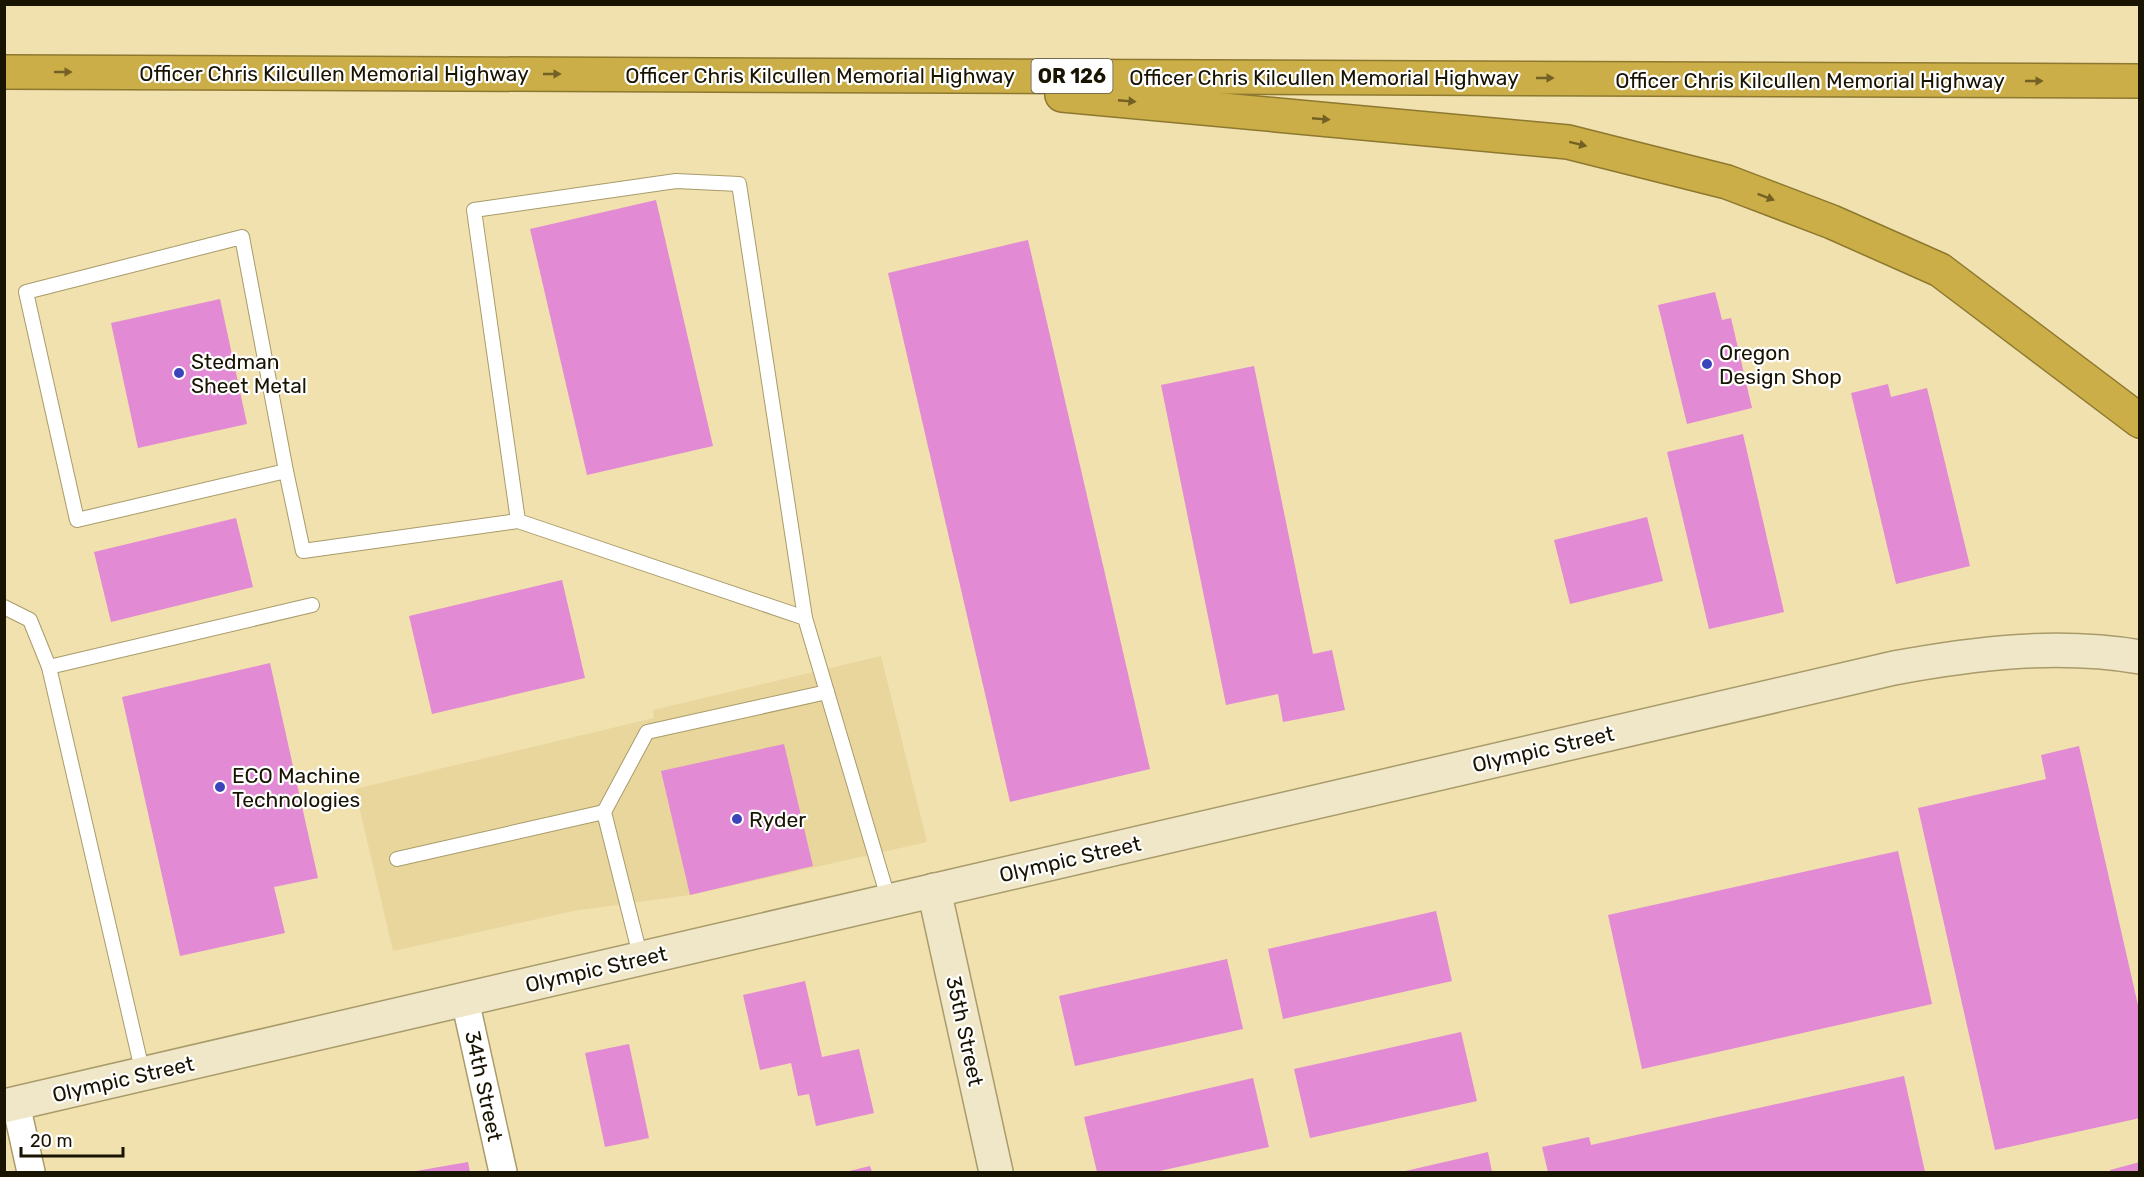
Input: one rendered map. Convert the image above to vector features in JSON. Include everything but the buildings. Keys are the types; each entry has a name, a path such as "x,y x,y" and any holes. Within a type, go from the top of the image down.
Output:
{"highway":[{"name":"Officer Chris Kilcullen Memorial Highway","path":"4,72 2139,81"},
{"path":"839,75 1568,142 1727,182 1832,222 1940,270 2139,421"}],"main road":[{"name":"Olympic Street","path":"10,1105 1894,668 1966,655 2036,650 2110,652 2139,657"},
{"name":"35th Street","path":"934,891 996,1173"}],"street":[{"name":"34th Street","path":"465,1000 503,1173"},
{"path":"10,1105 32,1173"}],"lane":[{"path":"518,521 474,210 676,181 738,184 805,618 889,901"},
{"path":"286,471 77,520 26,292 242,237 303,551 518,521 805,618"},
{"path":"49,667 312,605"},
{"path":"4,608 30,620 49,667 143,1074"},
{"path":"641,959 604,812 647,732 827,692"},
{"path":"396,859 604,812"}],"shaded area":[{"path":"881,656 927,842 690,895 573,911 393,951 355,789 654,718 653,710"}],"place":[{"name":"Oregon Design Shop","path":"1707,364"},
{"name":"Stedman Sheet Metal","path":"179,373"},
{"name":"ECO Machine Technologies","path":"220,787"},
{"name":"Ryder","path":"737,819"}]}
